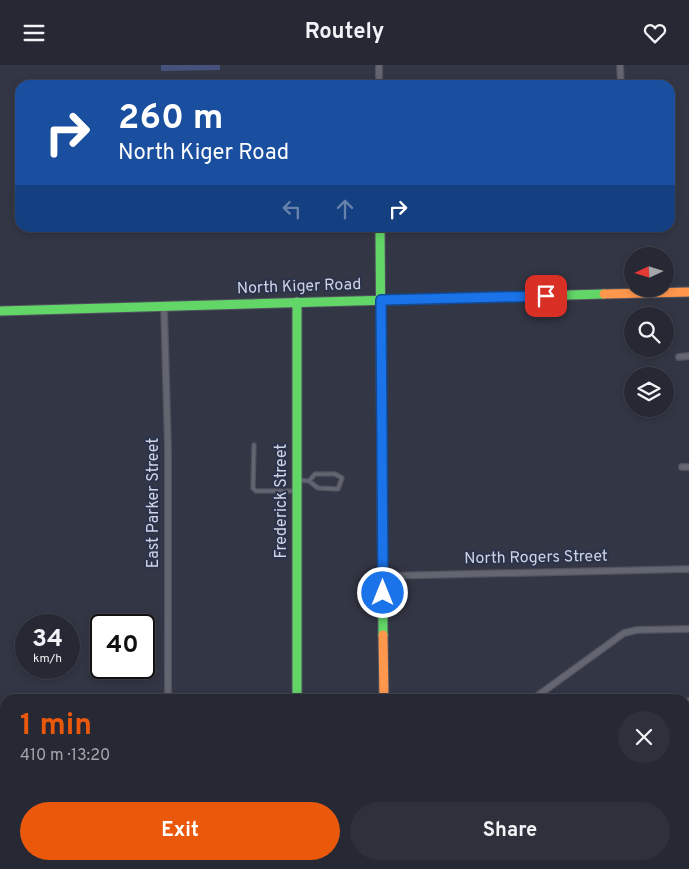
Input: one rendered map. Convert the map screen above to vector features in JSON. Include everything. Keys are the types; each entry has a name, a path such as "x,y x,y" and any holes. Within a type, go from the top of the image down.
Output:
{"street":[{"path":"379,65 379,80"},
{"path":"620,65 620,80"},
{"path":"380,232 384,694"},
{"name":"North Kiger Road","path":"0,311 689,292"},
{"name":"Frederick Street","path":"297,302 297,694"},
{"name":"East Parker Street","path":"164,306 168,449 168,694"},
{"path":"679,357 689,356"},
{"path":"682,467 689,467"},
{"name":"North Rogers Street","path":"383,576 689,569"},
{"path":"540,694 624,633 637,630 689,629"}],"lane":[{"path":"254,445 253,488 256,491 297,491"},
{"path":"297,479 309,481 318,488 338,489 342,478 335,474 315,474 309,481"}],"shaded area":[{"path":"161,65 220,65 220,70 161,71"}],"traffic: fast":[{"path":"380,232 383,635"},
{"path":"0,311 604,294"},
{"path":"297,302 297,694"}],"traffic: slow":[{"path":"604,294 689,292"},
{"path":"383,635 384,694"}],"route":[{"path":"383,593 381,300 546,296"}]}
